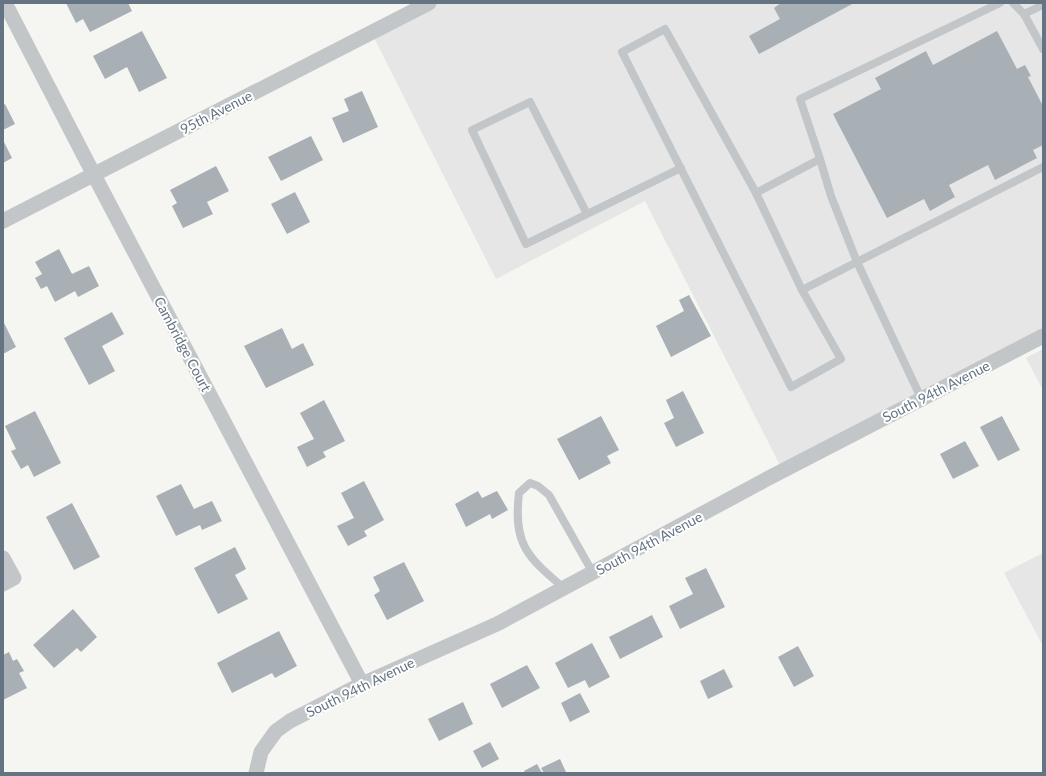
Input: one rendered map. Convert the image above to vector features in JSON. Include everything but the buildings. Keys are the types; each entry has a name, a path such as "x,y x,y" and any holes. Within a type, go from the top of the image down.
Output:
{"street":[{"name":"Cambridge Court","path":"6,3 94,175 362,684"},
{"name":"95th Avenue","path":"3,221 429,3"},
{"name":"South 94th Avenue","path":"256,773 261,752 276,731 290,721 362,684 497,624 921,398 1043,336"},
{"path":"3,558 8,581"}],"lane":[{"path":"921,398 857,262 831,196 800,99 1000,3"},
{"path":"1013,3 1024,14 1043,49"},
{"path":"1024,14 1043,5"},
{"path":"665,29 756,193 802,290 841,359 791,387 681,168 622,52 665,29"},
{"path":"587,214 530,102 472,130 526,244 681,168"},
{"path":"756,193 820,158"},
{"path":"802,290 1043,167"},
{"path":"564,588 540,568 529,556 523,546 519,534 517,508 518,492 530,483 538,486 549,495 593,573"}],"shaded area":[{"path":"419,3 1043,3 1043,339 784,473 645,201 496,279 369,28"},
{"path":"1043,349 1043,390 1026,358"},
{"path":"1043,553 1043,646 1004,573"}]}
